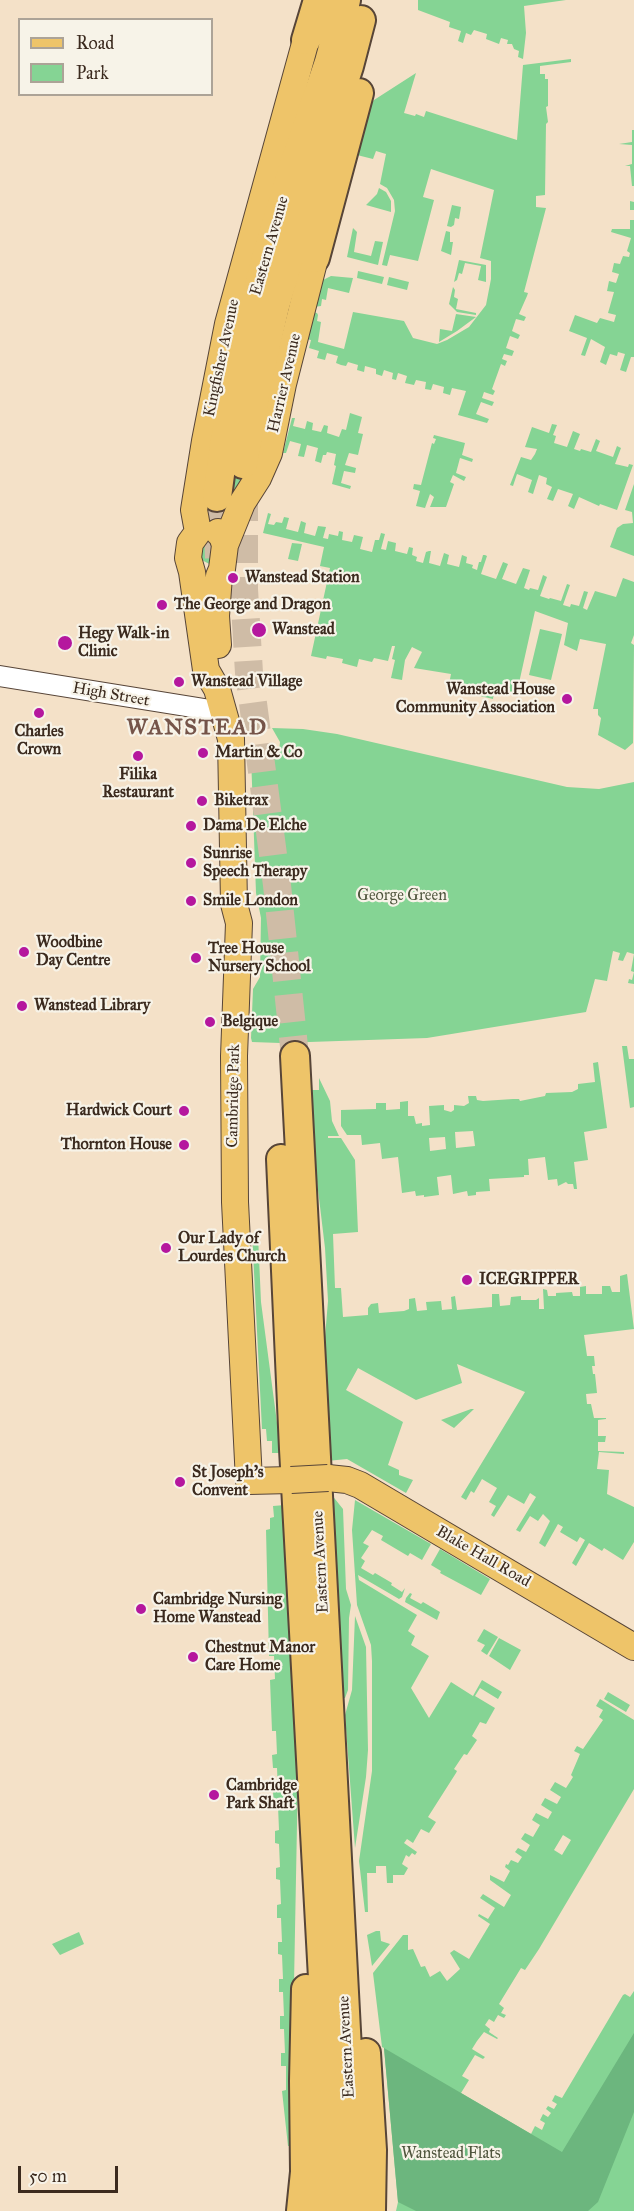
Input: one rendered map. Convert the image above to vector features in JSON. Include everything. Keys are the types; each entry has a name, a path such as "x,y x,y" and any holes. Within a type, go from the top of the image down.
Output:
{"highway":[{"path":"306,39 318,0"},
{"name":"Eastern Avenue","path":"230,500 232,399 258,288 278,216 329,62 346,0"},
{"name":"Eastern Avenue","path":"243,464 257,384 275,306 307,196 349,66 365,0"},
{"path":"315,258 364,74 374,26 376,0"},
{"name":"Eastern Avenue","path":"325,2211 329,2172 328,2069 282,1210 286,1057 339,1892 351,2148 350,2211"},
{"path":"301,2211 305,2172 304,2059 313,1810"},
{"path":"339,1892 354,1952 364,2031 372,2129 371,2211"}],"main road":[{"name":"Kingfisher Avenue","path":"220,701 206,670 188,558 189,548 190,543 213,536 194,510 205,441 228,324 306,39"},
{"name":"Harrier Avenue","path":"213,536 230,500 258,478 269,453 315,258"},
{"path":"213,536 222,568 219,576 216,616 222,672 220,701"},
{"path":"192,573 200,579 212,579 219,576"},
{"name":"Cambridge Park","path":"220,701 231,739 234,904 239,923 233,1139 249,1482"},
{"name":"Blake Hall Road","path":"249,1482 328,1478 347,1480 360,1485 634,1647"}],"street":[{"name":"High Street","path":"0,676 220,701"}],"green space":[{"path":"418,0 566,0 524,6 526,33 523,59 518,57 519,51 514,49 512,44 507,44 508,40 501,38 499,44 486,39 487,34 474,30 471,35 466,33 463,43 458,41 461,31 449,27 450,22 418,10"},
{"path":"571,59 571,62 540,66 540,74 545,74 545,79 548,79 548,106 546,107 548,122 546,124 545,195 536,196 536,207 546,208 524,292 528,293 519,314 526,317 524,321 516,319 512,331 520,335 518,339 510,336 506,348 514,351 512,356 504,354 502,359 507,361 505,366 501,364 492,389 495,391 493,395 484,392 482,398 494,402 492,406 481,402 476,414 489,419 487,423 458,415 466,391 452,388 450,395 443,393 444,387 433,384 431,390 425,389 426,382 416,380 414,385 405,383 407,376 398,373 396,380 392,379 393,373 384,370 382,376 376,374 376,369 365,366 364,372 357,370 358,365 348,362 346,366 341,365 336,363 338,356 327,353 325,360 317,358 319,351 309,348 311,340 301,338 308,311 317,313 317,321 321,322 318,342 344,349 353,312 404,321 413,338 437,344 469,327 486,305 491,279 491,261 480,258 494,190 431,169 423,197 434,200 418,261 390,255 387,266 382,265 395,211 394,200 387,188 380,184 386,154 376,151 373,159 357,155 354,167 347,166 365,114 374,100 416,73 404,113 424,117 426,111 517,140 523,65"},
{"path":"632,130 634,130 634,186 632,186 630,166 625,166 632,164 632,145 619,144 632,142"},
{"path":"379,188 386,192 391,201 391,212 366,205 377,194"},
{"path":"630,201 634,202 634,210 630,210"},
{"path":"452,205 461,207 459,219 455,218 454,225 451,227 447,226"},
{"path":"630,220 634,220 634,357 631,357 626,372 620,370 625,354 618,352 617,356 610,354 606,365 600,362 605,347 591,339 585,356 581,355 587,338 569,331 575,315 597,323 600,318 614,322 616,315 608,313 614,292 607,291 609,281 616,283 619,274 612,272 614,263 620,264 623,256 629,257 630,253 627,251 631,238 611,232 612,229 630,229"},
{"path":"353,228 357,232 354,252 371,256 375,241 383,242 378,265 347,257"},
{"path":"446,231 450,232 450,242 453,242 451,255 441,251"},
{"path":"459,260 486,265 486,282 478,280 481,266 465,263 462,274 459,273 454,282"},
{"path":"358,271 384,277 382,284 357,278"},
{"path":"331,276 353,278 349,293 328,288 326,300 322,299 321,306 314,307 321,281"},
{"path":"389,277 409,282 407,290 387,285"},
{"path":"453,287 454,297 458,299 456,309 476,313 476,315 457,312 449,304"},
{"path":"456,314 476,317 439,342 440,329 452,331"},
{"path":"350,413 362,417 358,433 363,434 358,455 349,453 345,465 356,468 355,473 344,471 341,483 351,486 350,489 332,484 336,454 327,452 323,455 321,463 315,461 318,448 307,445 304,457 298,456 301,444 290,441 286,453 283,453 292,418 295,418 293,426 305,429 307,421 313,423 312,430 321,432 324,425 328,426 327,433 339,437 342,429 346,430"},
{"path":"552,424 557,425 553,435 556,436 554,443 567,447 573,431 580,434 574,449 591,452 596,439 600,441 596,451 613,457 617,446 621,448 615,464 628,467 629,464 633,465 617,510 600,504 599,506 579,497 574,509 568,506 573,494 558,489 553,501 547,499 552,487 546,484 547,478 539,475 533,494 528,492 532,480 517,474 513,486 510,485 521,457 531,460 537,449 525,447 532,427 549,433"},
{"path":"434,435 465,443 462,455 473,459 472,462 460,458 456,473 466,477 464,481 453,475 450,482 454,484 446,507 430,507 434,497 430,494 425,508 416,506 420,491 413,489 414,484 421,485 432,443 434,444 436,439 433,438"},
{"path":"230,462 254,466 228,505 220,515 215,516 207,512 205,506"},
{"path":"634,484 634,556 610,547 617,528 623,524 633,523 632,512 625,510"},
{"path":"268,513 271,514 268,524 282,523 284,517 289,518 286,529 298,532 301,521 306,523 304,533 315,536 318,526 326,527 323,538 328,539 329,534 338,536 339,531 343,532 342,540 352,542 354,535 363,537 360,549 372,552 375,540 379,540 381,533 385,534 381,549 386,550 388,541 396,543 395,551 407,554 409,547 413,548 412,555 417,557 416,561 423,563 426,552 431,551 429,563 440,566 444,553 449,555 447,564 459,567 462,555 467,557 466,563 473,565 472,568 477,570 479,562 485,555 487,556 481,574 496,579 503,562 508,564 502,579 516,584 523,568 530,570 524,588 529,590 530,588 538,590 543,575 547,577 540,596 561,601 567,584 570,585 563,605 570,607 571,604 579,606 584,591 588,592 583,608 587,610 595,591 616,597 623,578 634,582 634,635 631,643 634,645 633,743 625,750 598,735 601,718 598,715 598,709 593,709 606,644 580,639 577,651 564,645 568,623 535,611 517,692 494,691 493,699 476,695 477,691 449,684 451,674 414,668 422,652 412,647 405,660 402,680 391,678 395,646 392,646 388,661 374,658 372,662 359,659 357,667 342,663 343,659 311,656 330,568 320,566 324,547 263,533"},
{"path":"197,539 215,539 215,567 198,558"},
{"path":"292,543 302,544 298,561 288,559"},
{"path":"540,629 562,634 551,680 529,675"},
{"name":"George Green","path":"272,728 303,729 337,734 567,787 599,789 634,782 634,954 627,952 623,961 618,960 620,953 613,951 607,981 595,979 586,1012 427,1038 252,1042 253,989 260,977 261,918 256,893 251,756 257,759 269,759 279,751 280,742"},
{"path":"634,954 634,972 631,971"},
{"path":"634,972 634,984 628,983 629,979 632,980"},
{"path":"622,1046 627,1046 629,1059 634,1059 634,1107 630,1108"},
{"path":"598,1062 607,1128 584,1132 588,1160 574,1162 577,1189 574,1189 573,1184 566,1182 558,1186 557,1179 548,1180 545,1157 528,1159 529,1175 489,1179 490,1191 476,1192 476,1195 468,1196 467,1191 453,1194 451,1175 437,1177 439,1195 424,1197 424,1195 416,1196 415,1191 402,1193 398,1157 382,1159 380,1143 362,1145 361,1135 347,1135 341,1126 341,1110 376,1109 376,1103 386,1103 386,1110 400,1109 400,1102 408,1101 408,1116 414,1116 416,1124 422,1123 422,1126 430,1125 429,1106 444,1105 444,1110 451,1112 454,1110 454,1105 464,1106 469,1103 468,1096 476,1096 477,1100 483,1101 519,1099 520,1101 545,1096 546,1093 572,1092 578,1089 578,1084 595,1082 593,1063","holes":["473,1131 475,1146 456,1148 455,1132","445,1137 446,1149 430,1151 429,1138"]},
{"path":"319,1078 330,1101 332,1121 339,1136 328,1136 328,1138 341,1138 355,1160 358,1232 333,1234 335,1288 341,1288 343,1317 368,1315 368,1308 371,1304 378,1303 379,1313 404,1311 409,1309 409,1299 415,1298 417,1311 427,1310 426,1302 441,1301 442,1310 452,1309 451,1297 455,1296 457,1310 492,1307 492,1294 499,1294 500,1306 510,1305 511,1297 521,1296 521,1300 539,1298 539,1309 544,1309 543,1289 547,1290 548,1296 572,1292 573,1296 580,1296 580,1287 586,1286 586,1294 602,1294 602,1286 610,1286 612,1292 620,1292 620,1276 627,1274 634,1329 584,1335 587,1356 594,1356 595,1366 592,1366 597,1393 586,1394 587,1404 591,1404 594,1418 606,1418 598,1420 598,1436 606,1436 605,1442 598,1442 598,1451 624,1452 624,1454 599,1452 597,1469 609,1470 607,1494 634,1507 634,1542 623,1560 604,1548 602,1551 589,1543 576,1566 572,1563 585,1540 580,1537 577,1542 560,1532 563,1527 558,1524 545,1547 539,1543 550,1521 543,1514 538,1521 530,1516 520,1532 516,1530 536,1497 530,1493 524,1504 508,1495 494,1517 491,1515 496,1506 489,1502 497,1488 482,1479 474,1493 471,1491 466,1500 461,1497 525,1392 457,1364 462,1383 416,1400 358,1368 346,1390 403,1422 388,1465 399,1470 399,1475 413,1480 406,1493 347,1459 327,1461 324,1349 328,1301 325,1248 306,1090 319,1090"},
{"path":"252,1233 258,1235 261,1302 281,1453 272,1453 272,1441 267,1441 266,1429 262,1429"},
{"path":"474,1409 454,1428 441,1420"},
{"path":"331,1494 343,1509 346,1589 351,1605 348,1690 345,1698 338,1698"},
{"path":"355,1500 431,1544 422,1560 410,1553 408,1556 381,1540 383,1536 372,1530 363,1543 369,1546 361,1558 365,1561 361,1568 373,1575 375,1573 402,1592 405,1588 399,1599 358,1575 359,1580 417,1615 408,1631 415,1636 411,1645 429,1656 411,1688 429,1718 451,1682 473,1696 482,1680 502,1692 498,1699 480,1688 475,1696 495,1708 486,1724 480,1722 472,1736 477,1740 454,1769 456,1773 428,1817 436,1822 429,1833 421,1829 413,1843 407,1839 404,1843 417,1852 415,1855 412,1853 409,1857 406,1855 402,1864 408,1868 404,1875 393,1875 393,1883 387,1883 386,1866 376,1866 376,1873 367,1873 368,1912 365,1912 359,1861 372,1771 372,1661 371,1645 357,1605 352,1530"},
{"path":"285,1505 298,1771 290,2146 288,2146 282,2091 286,2090 286,2066 281,2066 281,2053 285,2053 284,2029 280,2029 280,2016 284,2016 283,1992 279,1992 279,1979 283,1979 282,1955 278,1954 278,1942 282,1942 281,1918 277,1918 277,1905 281,1904 280,1880 276,1879 276,1868 280,1867 279,1844 275,1843 275,1831 279,1830 278,1806 274,1805 273,1792 278,1792 277,1768 273,1768 272,1755 277,1754 276,1731 272,1731 270,1680 275,1679 274,1656 269,1656 266,1530 270,1529 270,1518 274,1517 273,1506"},
{"path":"440,1549 490,1579 481,1595 440,1573 441,1571 431,1565"},
{"path":"410,1593 412,1594 410,1598 421,1604 423,1602 440,1612 437,1620 405,1602"},
{"path":"355,1616 366,1647 368,1750 355,1848 345,1715 352,1690"},
{"path":"484,1629 498,1637 487,1655 481,1651 485,1645 477,1641"},
{"path":"499,1638 521,1650 510,1670 489,1656"},
{"path":"608,1692 630,1705 626,1712 604,1699"},
{"path":"600,1699 634,1720 634,1789 539,1949 525,1970 521,1968 499,2004 504,2008 501,2013 506,2015 504,2018 498,2015 494,2022 489,2019 485,2025 490,2029 489,2032 498,2038 484,2032 477,2041 472,2049 485,2057 483,2059 475,2055 462,2076 469,2080 461,2093 531,2134 535,2126 542,2130 545,2123 540,2120 543,2114 548,2117 551,2113 546,2109 548,2106 554,2109 557,2104 552,2101 555,2095 562,2098 623,1995 630,1997 634,1991 634,2211 396,2211 398,2202 384,2048 382,2047 373,1973 403,1935 408,1935 408,1950 413,1949 421,1967 425,1966 430,1977 440,1971 447,1981 460,1969 450,1953 454,1950 469,1959 490,1924 478,1916 479,1914 488,1919 495,1908 480,1898 483,1894 504,1907 511,1895 490,1880 490,1875 504,1882 510,1871 505,1867 506,1864 508,1865 511,1860 518,1863 522,1857 515,1852 518,1848 526,1852 530,1845 521,1839 525,1833 533,1837 540,1825 532,1820 536,1813 548,1819 552,1812 541,1805 545,1798 557,1804 561,1797 550,1790 555,1782 566,1788 573,1777 571,1775 580,1754 574,1751 577,1746 583,1749 603,1720 599,1717 603,1710 596,1706","holes":["563,1835 571,1840 562,1855 554,1850"]},
{"path":"380,1931 381,1941 390,1944 372,1966 367,1935"},
{"path":"79,1932 84,1944 60,1955 52,1944"},
{"name":"Wanstead Flats","path":"634,2033 634,2112 598,2202 588,2211 416,2211 398,2202 384,2048 562,2152"}],"tunnel":[{"path":"244,493 244,589 249,673 277,885 295,1056"},
{"path":"217,497 219,558"}],"place":[{"name":"Wanstead Station","path":"233,578"},
{"name":"The George and Dragon","path":"162,605"},
{"name":"Wanstead","path":"259,630"},
{"name":"Hegy Walk-in Clinic","path":"65,643"},
{"name":"Wanstead Village","path":"179,682"},
{"name":"Wanstead House Community Association","path":"567,699"},
{"name":"Charles Crown","path":"39,713"},
{"name":"Martin & Co","path":"203,753"},
{"name":"Filika Restaurant","path":"138,756"},
{"name":"Biketrax","path":"202,801"},
{"name":"Dama De Elche","path":"191,826"},
{"name":"Sunrise Speech Therapy","path":"191,863"},
{"name":"Smile London","path":"191,901"},
{"name":"Woodbine Day Centre","path":"24,952"},
{"name":"Tree House Nursery School","path":"196,958"},
{"name":"Wanstead Library","path":"22,1006"},
{"name":"Belgique","path":"210,1022"},
{"name":"Hardwick Court","path":"184,1111"},
{"name":"Thornton House","path":"184,1145"},
{"name":"Our Lady of Lourdes Church","path":"166,1248"},
{"name":"ICEGRIPPER","path":"467,1280"},
{"name":"St Joseph's Convent","path":"180,1482"},
{"name":"Cambridge Nursing Home Wanstead","path":"141,1609"},
{"name":"Chestnut Manor Care Home","path":"193,1657"},
{"name":"Cambridge Park Shaft","path":"214,1795"}],"district":[{"name":"WANSTEAD","path":"197,729"}]}
